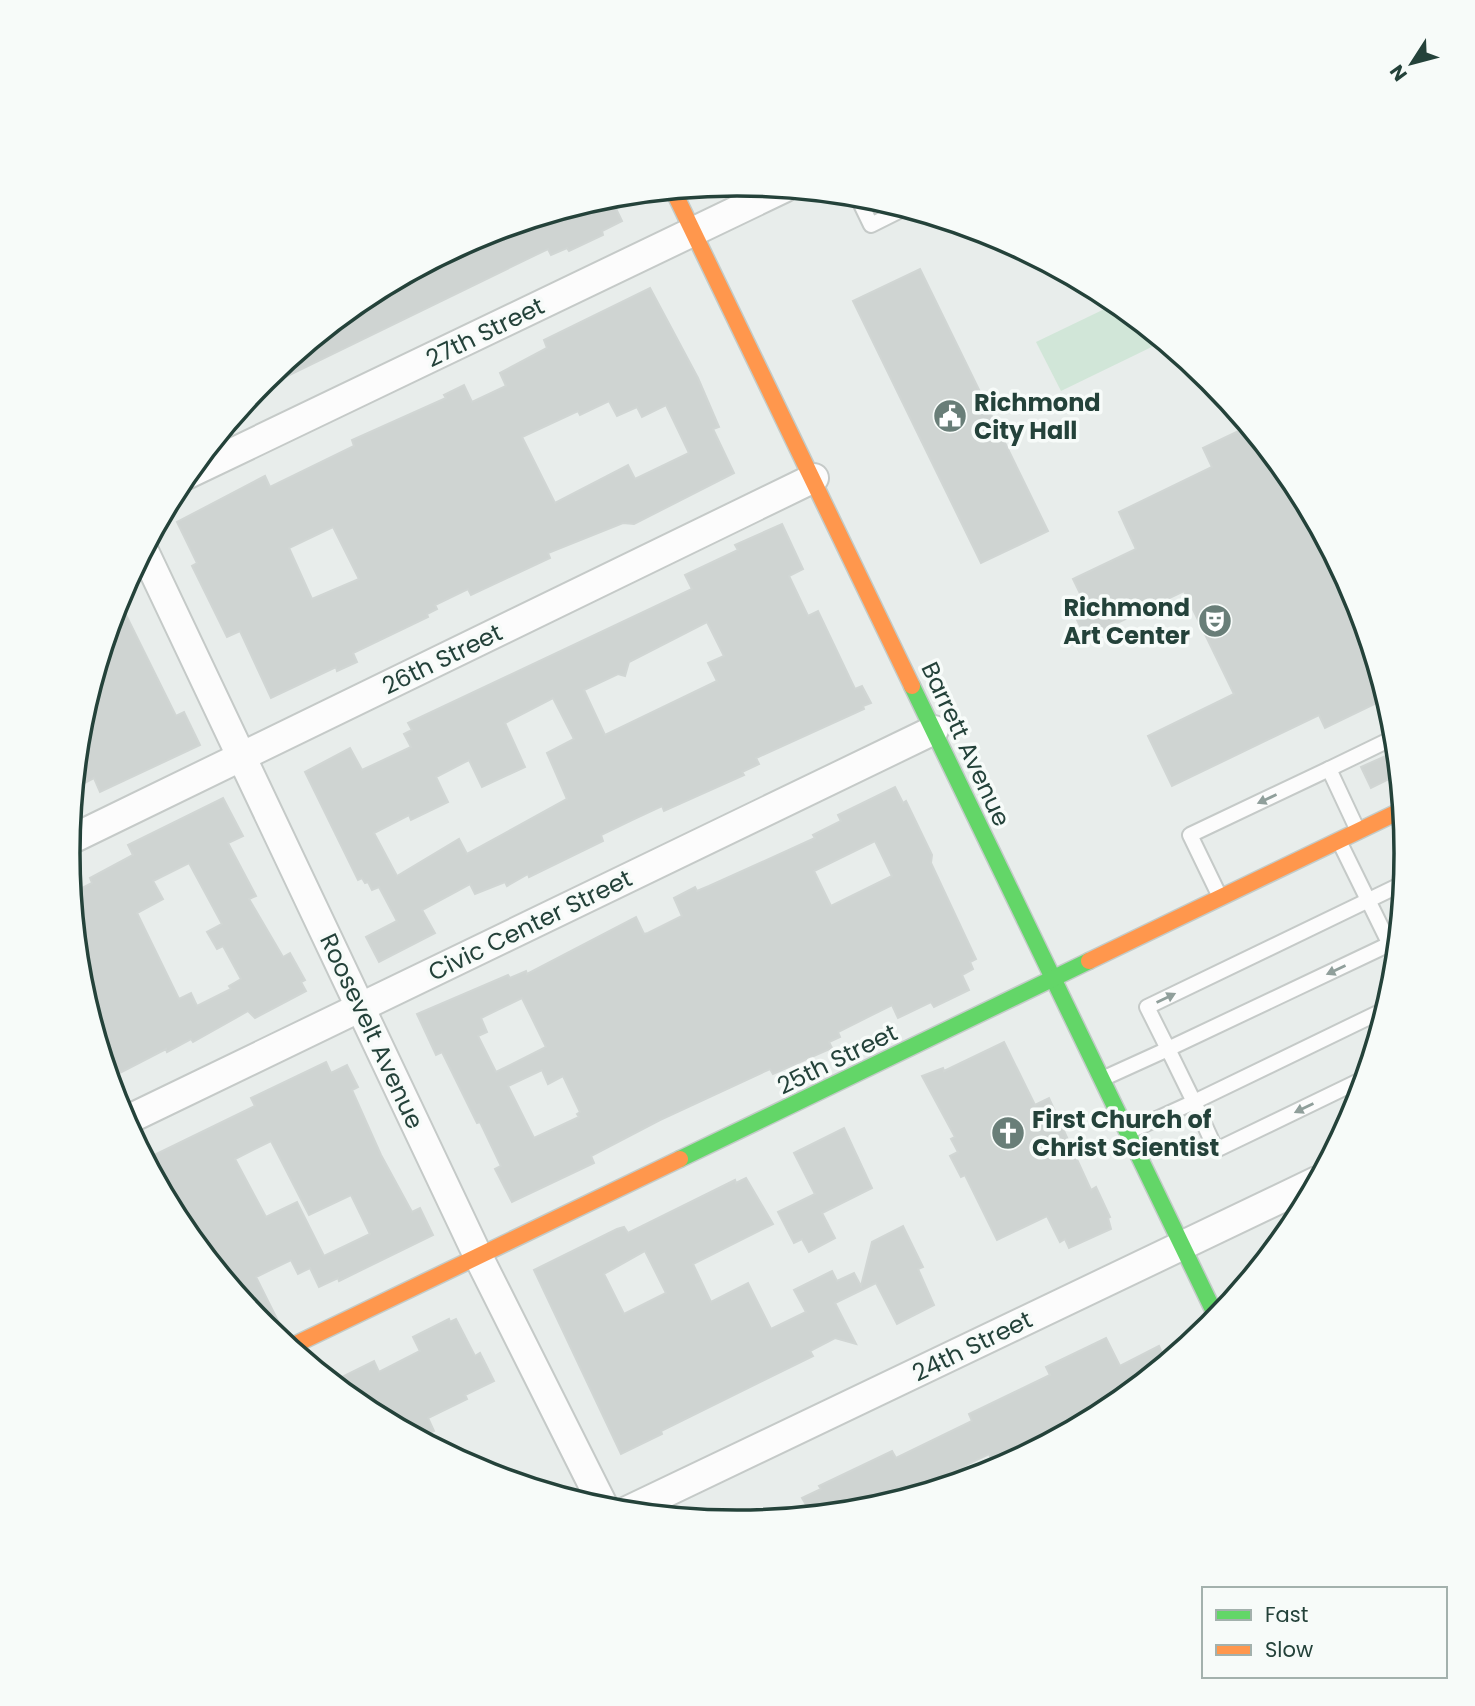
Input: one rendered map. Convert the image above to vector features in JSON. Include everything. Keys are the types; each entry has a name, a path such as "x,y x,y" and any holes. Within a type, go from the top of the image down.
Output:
{"main road":[{"name":"Barrett Avenue","path":"678,199 1212,1307"},
{"name":"25th Street","path":"300,1343 1393,814"}],"street":[{"name":"27th Street","path":"208,465 766,197"},
{"name":"26th Street","path":"81,834 814,478"},
{"name":"Roosevelt Avenue","path":"149,561 478,1256 598,1495"},
{"name":"Civic Center Street","path":"136,1116 934,730"},
{"name":"24th Street","path":"644,1503 1302,1188"}],"lane":[{"path":"863,209 871,225 892,215"},
{"path":"1221,899 1190,835 1385,742"},
{"path":"1329,769 1359,831"},
{"path":"1339,841 1389,936"},
{"path":"1352,1084 1216,1150 1147,1007 1393,888"},
{"path":"1101,1079 1387,951"},
{"path":"1127,1133 1374,1015"}],"green space":[{"path":"1105,309 1154,346 1061,391 1036,342"}],"building":[{"path":"616,208 622,221 602,231 603,235 569,251 567,248 551,255 548,249 284,378 372,307 447,264 526,231 567,218"},
{"name":"Richmond City Hall","path":"920,269 1048,531 981,563 853,301"},
{"path":"650,288 698,378 719,427 713,429 734,473 634,524 623,523 548,553 550,558 471,595 468,589 435,605 437,609 427,614 428,617 353,653 357,662 337,671 336,667 271,698 240,631 227,637 192,566 197,563 177,522 265,476 270,487 354,446 352,440 446,398 444,395 464,385 472,402 506,386 500,373 547,348 544,340","holes":["609,401 617,416 637,407 642,417 666,405 689,453 635,479 628,465 555,503 522,437 578,411 580,415","333,527 359,579 312,599 289,548"]},
{"path":"1240,430 1284,488 1327,562 1360,642 1377,703 1325,728 1319,715 1172,786 1148,736 1234,694 1184,591 1086,638 1077,620 1090,614 1073,579 1136,549 1119,512 1212,467 1203,448"},
{"path":"782,524 803,569 789,576 808,616 818,611 855,689 862,686 871,703 863,706 864,709 756,758 759,764 742,772 744,775 664,811 662,806 632,820 601,835 603,841 529,877 528,874 507,886 505,882 475,894 470,884 422,910 435,933 379,962 366,937 397,921 379,887 372,890 368,882 365,883 362,878 358,880 305,772 350,748 362,770 411,747 404,734 412,730 408,723 692,589 685,575 738,550 735,545","holes":["707,622 724,656 708,663 717,681 605,735 584,690 618,674 625,676 629,662","553,698 574,739 547,753 567,799 467,854 459,839 397,876 374,833 409,815 411,820 448,802 436,777 469,760 482,787 525,767 505,723"]},
{"path":"126,615 176,716 184,712 200,745 100,792 94,778 85,783 86,767 103,683"},
{"path":"1387,755 1390,778 1371,788 1361,767"},
{"path":"895,787 903,803 906,801 932,855 931,863 976,959 970,962 973,969 962,975 969,990 934,1007 931,1002 898,1018 892,1005 838,1032 840,1037 829,1042 832,1048 773,1074 770,1069 660,1120 591,1156 594,1163 512,1202 495,1169 501,1166 480,1122 477,1123 442,1052 436,1055 417,1014 508,975 510,978 526,971 527,974 636,917 644,934 648,933 682,916 674,898 695,887 697,891 709,886 815,838 813,835 841,821 838,815","holes":["875,841 892,876 831,906 814,871","522,998 546,1047 496,1072 478,1036 487,1032 481,1018","542,1070 548,1084 563,1076 580,1112 577,1114 579,1117 534,1138 508,1086"]},
{"path":"223,798 243,836 228,843 256,896 249,899 283,957 290,953 305,980 301,982 306,991 255,1018 248,1011 193,1042 191,1039 167,1052 166,1049 119,1073 93,981 82,888 92,883 90,878 133,855 128,845","holes":["189,863 222,924 207,932 217,949 223,946 241,979 229,986 231,989 197,1006 191,993 179,999 137,913 163,899 153,881"]},
{"name":"First Church of Christ Scientist","path":"1004,1042 1035,1105 1049,1098 1091,1190 1096,1187 1110,1217 1111,1229 1069,1248 1065,1239 1060,1242 1047,1216 997,1240 965,1175 961,1177 950,1156 958,1152 951,1139 955,1137 922,1076 943,1068 944,1071"},
{"path":"326,1062 331,1073 347,1065 358,1087 352,1090 381,1155 412,1212 420,1208 433,1235 339,1281 338,1278 319,1287 310,1268 298,1274 291,1260 256,1277 280,1324 216,1253 191,1218 154,1155 255,1106 251,1098","holes":["271,1141 309,1215 351,1195 370,1234 324,1256 297,1202 266,1217 235,1159"]},
{"path":"844,1128 872,1188 822,1213 835,1238 809,1252 802,1239 794,1243 778,1212 815,1194 794,1153"},
{"path":"746,1178 773,1224 693,1264 711,1302 748,1283 771,1329 806,1312 794,1290 832,1271 837,1281 854,1273 861,1286 872,1242 903,1226 923,1267 918,1269 934,1305 897,1324 876,1283 835,1303 856,1344 835,1338 810,1351 813,1356 661,1431 662,1434 621,1454 534,1270 617,1229 624,1227 628,1233 735,1180 736,1183","holes":["645,1251 666,1293 624,1314 604,1274"]},
{"path":"449,1319 450,1322 456,1319 475,1356 480,1353 494,1381 465,1395 467,1399 428,1418 434,1431 430,1433 372,1399 342,1377 374,1361 379,1372 420,1351 413,1337"},
{"path":"1106,1338 1120,1366 1159,1346 1162,1354 1103,1399 1066,1422 991,1459 989,1454 938,1478 866,1497 807,1506 802,1498 821,1489 819,1486 892,1451 896,1458 972,1421 969,1414 1050,1375 1046,1367"}],"traffic: fast":[{"path":"912,686 1212,1307"},
{"path":"680,1159 1089,961"}],"traffic: slow":[{"path":"677,199 912,686"},
{"path":"1089,961 1393,814"},
{"path":"299,1343 680,1159"}],"place":[{"name":"Richmond City Hall","path":"950,416"},
{"name":"Richmond Art Center","path":"1215,621"},
{"name":"First Church of Christ Scientist","path":"1008,1133"}]}
